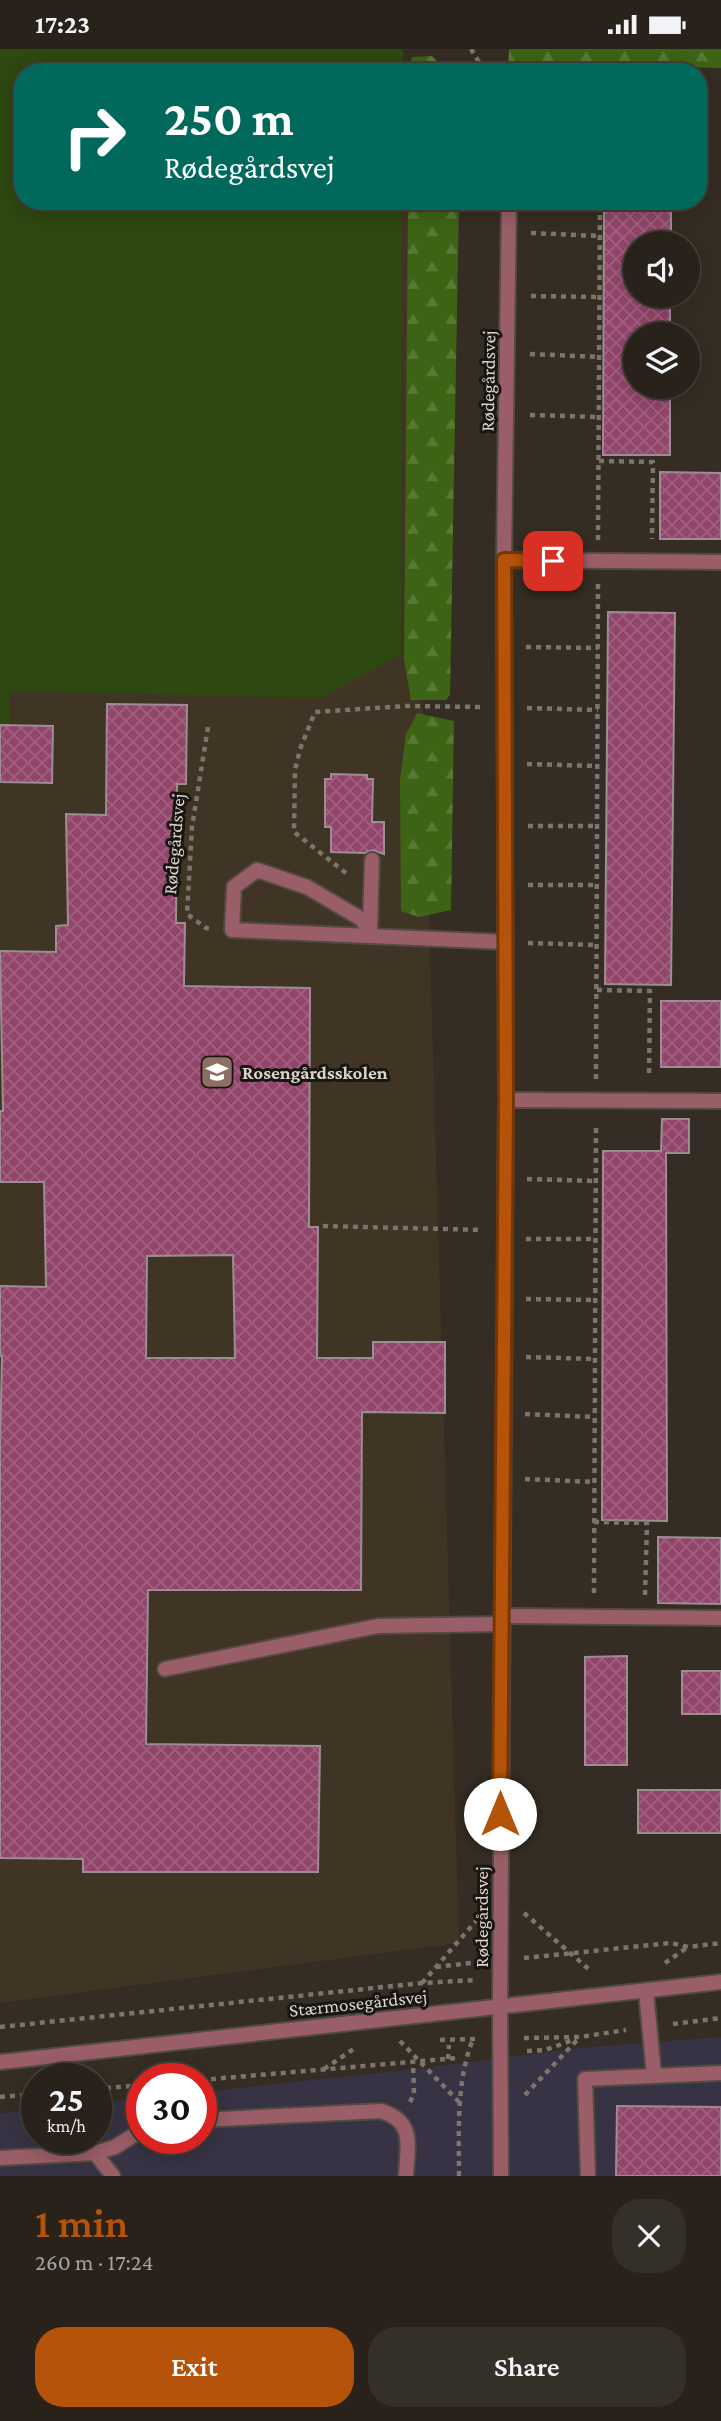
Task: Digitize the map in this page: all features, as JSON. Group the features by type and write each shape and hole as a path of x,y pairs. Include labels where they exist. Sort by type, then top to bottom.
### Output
{"street":[{"name":"Rødegårdsvej","path":"500,2176 506,1101 504,560 509,210"},
{"path":"504,560 721,562"},
{"path":"369,936 372,860"},
{"path":"369,936 363,919 307,887 257,870 234,887 232,930 369,936 506,942"},
{"path":"506,1101 721,1101"},
{"path":"165,1669 378,1626 593,1617 721,1618"},
{"name":"Stærmosegårdsvej","path":"0,2062 721,1982"},
{"path":"646,1991 653,2075"},
{"path":"588,2176 585,2079 721,2073"},
{"path":"217,2119 381,2111 401,2119 407,2137 405,2176"},
{"path":"0,2158 76,2154"},
{"path":"96,2154 113,2176"}],"path":[{"path":"593,1617 600,210"},
{"path":"509,232 600,236"},
{"path":"508,295 600,297"},
{"path":"507,353 600,357"},
{"path":"506,414 599,417"},
{"path":"599,461 653,462 652,561"},
{"path":"552,647 598,648"},
{"path":"343,908 348,891 346,871 294,832 295,770 300,749 315,712 406,706 505,707"},
{"path":"552,708 598,710"},
{"name":"Rødegårdsvej","path":"208,727 192,827 187,914 206,928 232,930"},
{"path":"505,764 598,766"},
{"path":"506,826 597,826"},
{"path":"506,885 597,885"},
{"path":"558,944 597,945"},
{"path":"597,990 650,991 648,1101"},
{"path":"550,1180 596,1181"},
{"path":"323,1226 505,1231"},
{"path":"555,1239 595,1239"},
{"path":"557,1299 595,1300"},
{"path":"504,1356 595,1359"},
{"path":"504,1413 594,1417"},
{"path":"503,1478 594,1482"},
{"path":"594,1522 647,1523 645,1617"},
{"path":"549,1934 593,1973"},
{"path":"519,1958 671,1943 688,1947 721,1944"},
{"path":"436,1967 480,1962"},
{"path":"0,2027 452,1980 500,1980"},
{"path":"459,2176 459,2102 466,2058 473,2039 500,2007"},
{"path":"501,2122 580,2037 545,2050 527,2051"},
{"path":"399,2040 416,2061 459,2102"},
{"path":"324,2069 360,2044"},
{"path":"448,2059 449,2045"},
{"path":"217,2079 457,2058"},
{"path":"401,2119 414,2094 416,2061"},
{"path":"0,2097 21,2095"}],"shaded area":[{"name":"Rosengårdsskolen","path":"0,49 403,49 404,63 14,63 14,210 408,210 459,1943 0,2003"},
{"path":"721,2037 721,2176 0,2176 0,2113 21,2111 21,2154 112,2154 112,2101 126,2100 126,2154 217,2154 217,2090 579,2048"}],"green space":[{"path":"0,49 403,49 403,63 14,63 14,210 402,210 401,655 320,698 9,691 9,724 0,724"},
{"path":"509,49 721,49 721,68 707,68 707,63 508,63"},
{"path":"432,56 439,63 411,63 412,57"},
{"path":"408,210 459,210 450,695 446,700 411,700 404,659"},
{"path":"417,713 454,721 451,910 419,917 401,911 400,780 406,734"}],"building":[{"path":"604,210 671,210 671,231 623,231 623,308 670,308 670,322 623,322 623,399 670,399 670,455 603,455"},
{"path":"660,472 721,473 721,539 660,539"},
{"path":"608,612 675,613 671,985 605,984"},
{"path":"107,704 187,705 186,784 177,784 176,923 185,923 184,986 310,988 309,1227 318,1227 317,1358 373,1358 373,1342 445,1342 445,1413 362,1412 361,1590 148,1590 146,1744 320,1746 318,1872 83,1872 83,1859 0,1858 0,1286 46,1287 44,1182 0,1182 0,1111 3,1111 0,951 56,952 56,926 68,925 66,814 106,815","holes":["233,1255 235,1358 146,1358 147,1256"]},
{"path":"0,725 53,726 52,783 0,782"},
{"path":"331,774 367,775 367,779 373,779 372,822 384,822 384,854 373,850 365,853 331,852 331,827 325,827 325,779 331,779"},
{"path":"661,1001 721,1001 721,1067 661,1067"},
{"path":"662,1119 689,1119 689,1153 666,1153 667,1521 602,1520 603,1151 661,1151"},
{"path":"658,1537 721,1538 721,1604 658,1603"},
{"path":"627,1656 627,1765 585,1765 585,1657"},
{"path":"682,1671 721,1671 721,1714 682,1714"},
{"path":"638,1790 721,1790 721,1833 638,1833"},
{"path":"617,2106 721,2107 721,2176 616,2176"}],"place":[{"name":"Rosengårdsskolen","path":"217,1072"}],"route":[{"path":"500,1814 506,1101 504,560 553,561"}]}
